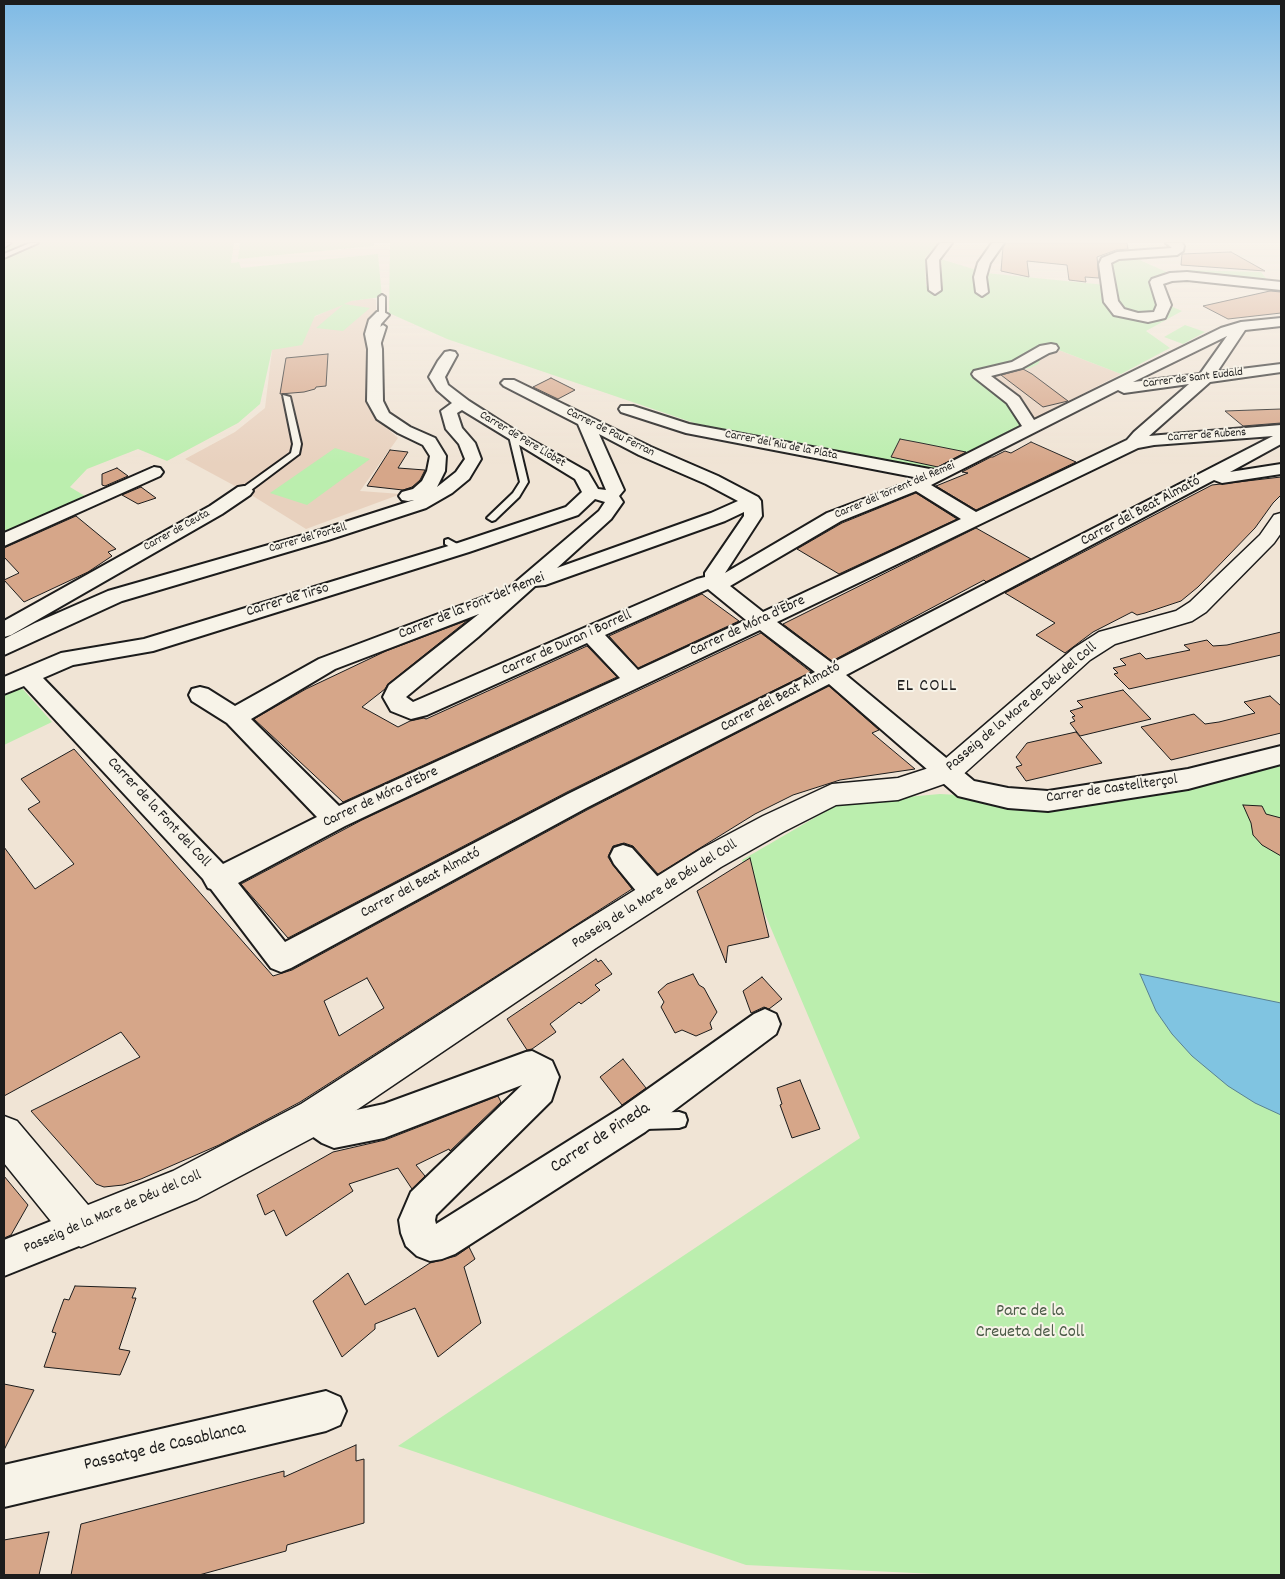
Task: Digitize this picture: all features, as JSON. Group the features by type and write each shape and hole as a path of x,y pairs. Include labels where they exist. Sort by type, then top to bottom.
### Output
{"street":[{"path":"1136,317 1153,317"},
{"path":"283,546 315,531 418,493 430,484 436,471 438,456 428,442 404,430 383,416 375,401 375,349 372,334 374,323 382,321"},
{"name":"Carrer del Torrent del Remei","path":"715,582 728,580 834,517 937,476 1104,390 1226,331 1241,326 1281,322"},
{"name":"Carrer de Móra d'Ebre","path":"218,880 336,819 976,520 1133,444 1140,435 1205,378 1241,326"},
{"path":"1032,428 1013,400 979,374 1017,365 1045,349 1051,348"},
{"path":"450,355 437,377 442,387 463,404"},
{"name":"Carrer de Sant Eudald","path":"1104,390 1281,368"},
{"name":"Carrer de Pau Ferran","path":"509,383 645,451 712,480 753,509"},
{"path":"578,402 582,420 609,498"},
{"name":"Carrer del Portell","path":"4,648 42,628 115,596 397,514 420,504 446,489 463,475 474,459 466,443 454,429 449,411 463,404"},
{"name":"Carrer de Pere Llobet","path":"463,404 582,476 591,493"},
{"name":"Carrer del Riu de la Plata","path":"627,409 682,431 937,476"},
{"name":"Carrer de Rubens","path":"1133,444 1154,440 1281,430"},
{"name":"Carrer del Beat Almató","path":"281,959 577,801 739,720 1281,438"},
{"path":"1222,478 1281,470"},
{"path":"4,540 154,472"},
{"path":"917,484 976,520"},
{"name":"Carrer de Ceuta","path":"4,630 216,510 244,491"},
{"path":"591,493 609,498"},
{"name":"Carrer de Tirso","path":"4,686 69,658 145,646 453,545 572,511 591,493"},
{"path":"519,591 609,498"},
{"path":"715,582 715,573 753,509"},
{"name":"Carrer de la Font del Remei","path":"236,717 327,664 519,591 544,578 718,517 753,509"},
{"name":"Passeig de la Mare de Déu del Coll","path":"4,1258 184,1186 314,1117 585,938 711,858 773,824 832,795 898,789 948,772 1091,649 1107,638 1184,616 1198,607 1267,539 1281,519"},
{"name":"Carrer de Castellterçol","path":"715,582 720,589 829,673 967,789 1008,798 1048,801 1188,779 1281,755"},
{"name":"Carrer de Duran i Borrell","path":"519,591 472,632 395,693 395,701 399,706 411,711 419,709 704,583 715,582"},
{"path":"591,634 635,680"},
{"name":"Carrer de la Font del Coll","path":"27,675 213,871 218,880 281,959"},
{"path":"200,695 236,717 336,819"},
{"path":"623,856 647,884"},
{"name":"Carrer de Pineda","path":"314,1117 334,1131 351,1128 384,1121 526,1068 532,1067 541,1072 543,1077 540,1090 424,1204 417,1220 417,1227 424,1239 430,1243 442,1241 633,1120 764,1024"},
{"path":"4,1134 81,1227"},
{"name":"Passatge de Casablanca","path":"4,1486 326,1411"}],"lane":[{"path":"382,317 382,321"},
{"name":"Carrer de Ceuta","path":"244,491 295,454 297,444 286,397"},
{"path":"492,518 516,495 524,482 513,436"},
{"path":"633,1120 679,1120"}],"shaded area":[{"path":"315,317 374,317 368,326 366,403 375,417 398,438 360,491 401,494 306,529 248,493 185,459 235,432 265,408 272,350 303,322"},
{"path":"1056,349 1121,374 1032,420 987,375 1030,368 1043,355"}],"green space":[{"path":"4,317 315,317 302,345 272,350 260,404 238,423 167,461 138,449 87,469 70,487 85,496 4,532"},
{"path":"329,317 360,317 343,331 316,328"},
{"path":"397,317 1172,317 1146,331 1170,348 1121,374 1056,349 1043,355 1038,364 1030,368 987,375 1015,408 1024,422 1022,427 937,472 703,426 447,339"},
{"path":"1185,325 1205,332 1183,344 1164,337"},
{"path":"335,448 370,459 307,505 270,493"},
{"path":"21,687 52,722 4,745 4,695"},
{"name":"Parc de la Creueta del Coll","path":"1281,758 1281,1575 956,1575 746,1565 398,1446 860,1138 742,860 840,803 940,794 975,796 1151,792"}],"water":[{"path":"1140,974 1281,1003 1281,1115 1255,1103 1228,1086 1192,1056 1172,1034 1156,1011"}],"building":[{"path":"1224,317 1248,317 1228,319"},
{"path":"328,354 326,386 316,387 304,392 280,394 286,358"},
{"path":"1023,369 1068,401 1043,407 1001,375"},
{"path":"551,378 575,390 558,399 533,387"},
{"path":"1281,409 1281,423 1243,426 1225,411"},
{"path":"900,439 966,452 938,467 891,457"},
{"path":"1031,442 1076,462 976,510 936,486 968,473 962,472 991,457 1005,451 1011,453"},
{"path":"390,450 408,452 398,468 425,470 420,480 412,487 403,490 367,486"},
{"path":"117,468 128,476 105,486 102,485 102,474"},
{"path":"1281,477 1281,495 1255,528 1198,587 1181,601 1137,615 1132,612 1093,632 1065,653 1036,635 1055,623 1005,593 1212,485"},
{"path":"141,487 156,498 138,504 122,495"},
{"path":"916,493 957,519 839,574 797,549 842,523"},
{"path":"76,516 116,549 108,552 112,556 88,572 24,602 4,580 19,573 4,557 4,548"},
{"path":"976,528 1031,559 986,582 984,580 832,661 783,624"},
{"path":"702,594 739,621 638,668 609,636"},
{"path":"468,620 362,707 398,727 410,721 426,719 587,646 617,677 343,802 254,719 306,689 386,651"},
{"path":"1281,632 1281,655 1129,689 1114,674 1118,673 1113,668 1126,665 1120,659 1140,653 1146,659 1190,650 1184,645 1207,640 1213,646 1227,645"},
{"path":"761,633 811,672 567,792 288,938 241,884 362,820"},
{"path":"829,686 879,730 872,733 915,769 840,780 793,795 755,814 658,874 633,846 624,843 613,846 608,857 632,889 300,1102 219,1145 141,1179 123,1185 104,1187 96,1184 31,1111 140,1057 121,1032 4,1096 4,847 35,889 74,864 28,809 40,802 21,779 74,749 273,976 292,970 587,810","holes":["367,978 384,1008 339,1036 324,1001"]},
{"path":"1123,690 1151,719 1080,736 1070,723 1075,721 1072,717 1075,716 1070,711 1083,707 1077,701"},
{"path":"1270,696 1281,706 1281,733 1171,760 1141,727 1194,714 1205,724 1219,722 1255,713 1244,702"},
{"path":"1076,732 1102,763 1026,781 1016,767 1022,765 1016,757 1027,743"},
{"path":"1243,805 1262,806 1266,814 1281,818 1281,856 1262,845 1253,835 1251,823"},
{"path":"750,858 769,937 728,946 726,963 697,891"},
{"path":"596,959 598,962 601,960 612,974 595,985 600,990 581,1004 579,1002 550,1024 556,1032 532,1049 527,1050 507,1019"},
{"path":"693,974 699,985 704,988 717,1012 710,1023 712,1029 696,1036 682,1030 675,1033 661,1007 664,1002 658,992 667,984"},
{"path":"762,977 782,999 769,1009 764,1007 751,1013 743,991"},
{"path":"623,1059 646,1088 622,1105 600,1077"},
{"path":"800,1080 820,1129 792,1138 780,1105 782,1104 777,1088"},
{"path":"498,1096 501,1102 450,1151 449,1149 416,1165 425,1176 412,1189 398,1168 349,1184 353,1191 286,1236 274,1210 265,1215 257,1195 333,1152 385,1140"},
{"path":"4,1176 28,1205 11,1235 4,1238"},
{"path":"469,1247 475,1259 464,1267 481,1323 438,1357 415,1308 375,1324 375,1329 342,1357 313,1301 348,1273 365,1305 430,1263 456,1256"},
{"path":"75,1286 136,1288 132,1298 136,1298 119,1349 130,1351 120,1375 44,1367 56,1333 52,1332 64,1299 69,1300"},
{"path":"4,1384 34,1390 4,1450"},
{"path":"356,1445 356,1461 364,1459 364,1523 287,1545 286,1551 199,1575 71,1575 81,1524 284,1471 284,1477"},
{"path":"49,1532 39,1575 4,1575 4,1540"}],"district":[{"name":"EL COLL","path":"927,688"}]}
